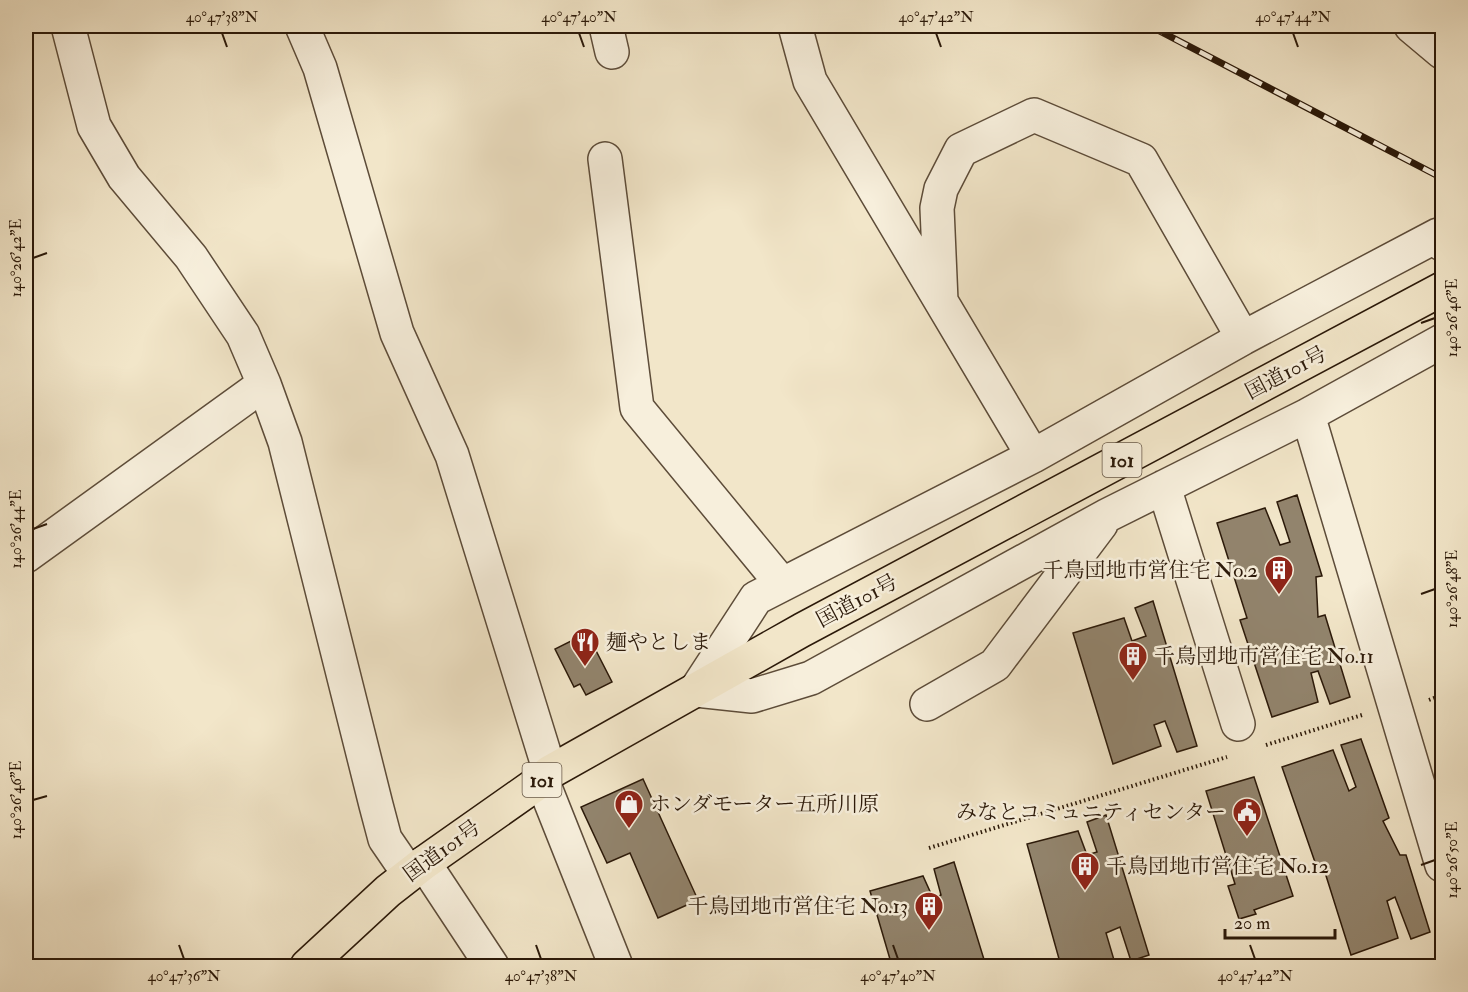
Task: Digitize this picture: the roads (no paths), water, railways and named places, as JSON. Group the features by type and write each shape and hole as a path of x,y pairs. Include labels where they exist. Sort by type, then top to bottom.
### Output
{"highway":[{"name":"国道101号","path":"308,966 388,891 546,776 802,630 1443,289"}],"street":[{"path":"69,26 94,126 124,177 191,257 243,334 264,384 285,442 385,839 417,868 492,966"},
{"path":"302,26 320,68 397,333 452,455 546,776 616,966"},
{"path":"795,26 810,81 1033,456"},
{"path":"1411,26 1443,52"},
{"path":"941,301 937,207 940,189 961,150 1034,114 1141,160 1243,338"},
{"path":"605,159 637,408 782,585"},
{"path":"1443,244 1438,235 1243,338 1033,456 756,598 696,690 752,696 811,678 1108,515 1308,415 1443,341"},
{"path":"26,556 264,384"},
{"path":"1308,415 1443,865"},
{"path":"1164,487 1245,742"},
{"path":"927,704 995,665 1108,515"}],"railway":[{"path":"1150,26 1442,178"}],"place":[{"name":"千鳥団地市営住宅 No.2","path":"1279,596"},
{"name":"麺やとしま","path":"585,668"},
{"name":"千鳥団地市営住宅 No.11","path":"1133,682"},
{"name":"ホンダモーター五所川原","path":"629,830"},
{"name":"みなとコミュニティセンター","path":"1247,838"},
{"name":"千鳥団地市営住宅 No.12","path":"1085,892"},
{"name":"千鳥団地市営住宅 No.13","path":"929,932"}]}
